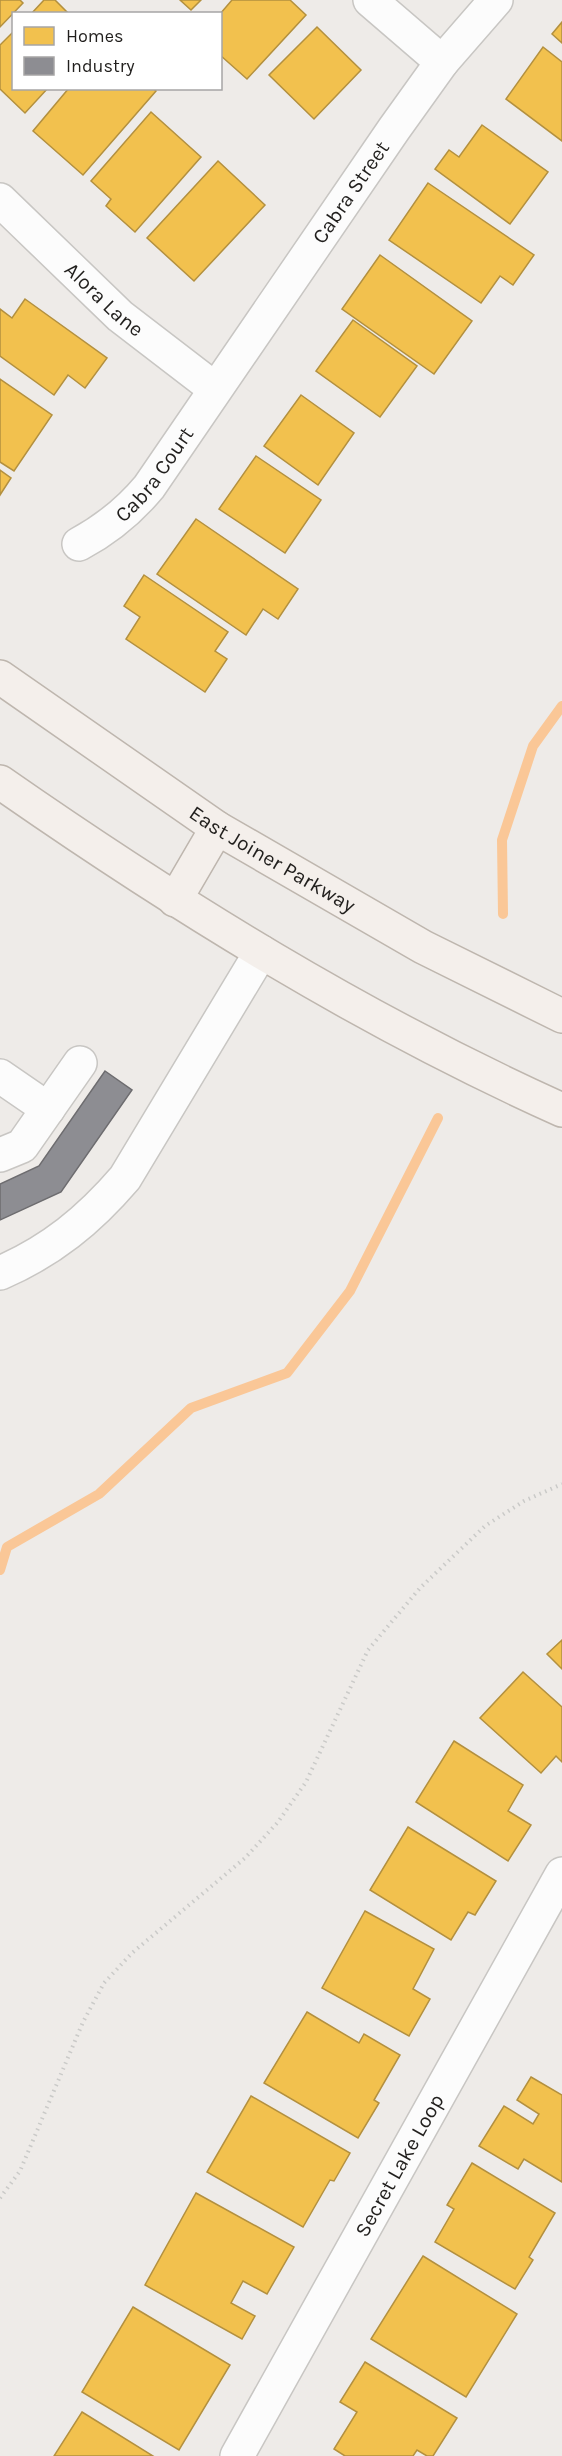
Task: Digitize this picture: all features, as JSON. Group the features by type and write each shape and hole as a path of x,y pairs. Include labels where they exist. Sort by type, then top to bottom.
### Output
{"main road":[{"name":"East Joiner Parkway","path":"0,677 218,828 423,947 562,1016"},
{"path":"0,782 176,900 261,952 401,1030 561,1106"},
{"path":"176,900 218,828"}],"street":[{"path":"370,0 442,62"},
{"name":"Cabra Street","path":"215,389 442,62 496,0"},
{"name":"Alora Lane","path":"0,200 120,316 215,389"},
{"name":"Cabra Court","path":"79,544 105,530 127,513 149,487 215,389"},
{"path":"0,1273 27,1262 67,1236 98,1209 125,1178 261,952"},
{"path":"0,1155 22,1146 80,1063"},
{"path":"0,1076 48,1109"},
{"name":"Secret Lake Loop","path":"237,2456 562,1874"}],"path":[{"path":"0,2198 20,2171 83,2022 104,1983 132,1953 245,1858 278,1822 306,1782 368,1650 413,1596 485,1526 524,1501 562,1484"}],"building: Homes":[{"path":"0,0 20,0 23,3 0,27"},
{"path":"44,0 55,0 67,12 33,12"},
{"path":"180,0 201,0 191,10"},
{"path":"232,0 290,0 306,15 247,79 222,57 222,12"},
{"path":"562,22 562,43 552,34"},
{"path":"317,27 361,70 314,119 269,75"},
{"path":"12,33 12,90 46,90 25,113 0,89 0,45"},
{"path":"543,47 562,62 562,141 506,99"},
{"path":"67,90 156,91 83,175 33,131"},
{"path":"151,112 201,157 135,232 106,206 111,199 91,181"},
{"path":"482,125 548,172 510,224 435,169 449,150 459,157"},
{"path":"218,161 265,205 194,281 147,238"},
{"path":"428,183 534,255 513,285 500,276 481,303 389,240"},
{"path":"380,255 472,321 434,374 342,309"},
{"path":"25,299 107,358 85,388 68,375 54,395 0,356 0,309 12,318"},
{"path":"353,320 417,366 380,417 316,371"},
{"path":"0,379 52,415 14,471 0,462"},
{"path":"301,395 354,433 318,485 264,446"},
{"path":"256,456 321,500 285,553 219,509"},
{"path":"0,470 11,478 0,495"},
{"path":"196,519 298,589 278,619 263,609 246,635 157,574"},
{"path":"144,575 228,632 215,651 227,659 205,692 126,639 140,617 124,606"},
{"path":"562,1640 562,1669 547,1654"},
{"path":"523,1672 562,1707 562,1762 556,1756 541,1773 480,1718"},
{"path":"454,1741 523,1785 508,1811 531,1825 508,1861 416,1802"},
{"path":"408,1827 496,1881 475,1915 468,1912 451,1940 370,1890"},
{"path":"365,1911 434,1949 413,1989 430,1999 409,2036 322,1988"},
{"path":"307,2012 359,2043 364,2034 400,2055 374,2100 379,2103 358,2138 264,2083"},
{"path":"531,2077 562,2095 562,2182 524,2159 518,2169 479,2146 504,2106 533,2124 539,2114 517,2100"},
{"path":"251,2096 350,2153 334,2181 330,2180 303,2227 207,2172"},
{"path":"472,2163 555,2213 529,2257 533,2260 515,2289 435,2242 454,2209 447,2205"},
{"path":"196,2193 294,2247 267,2294 243,2281 231,2303 255,2316 242,2339 145,2285"},
{"path":"423,2256 517,2314 466,2397 371,2339"},
{"path":"133,2307 230,2365 179,2450 82,2392"},
{"path":"365,2362 457,2418 433,2456 427,2456 417,2450 413,2456 345,2456 334,2449 357,2412 340,2402"},
{"path":"82,2412 153,2456 54,2456"}],"building: Industry":[{"path":"105,1071 132,1090 61,1192 0,1220 0,1184 39,1166"}],"waterway":[{"path":"503,914 502,840 533,746 562,706"},
{"path":"0,1570 7,1547 99,1494 191,1408 287,1373 350,1291 438,1118"}]}
